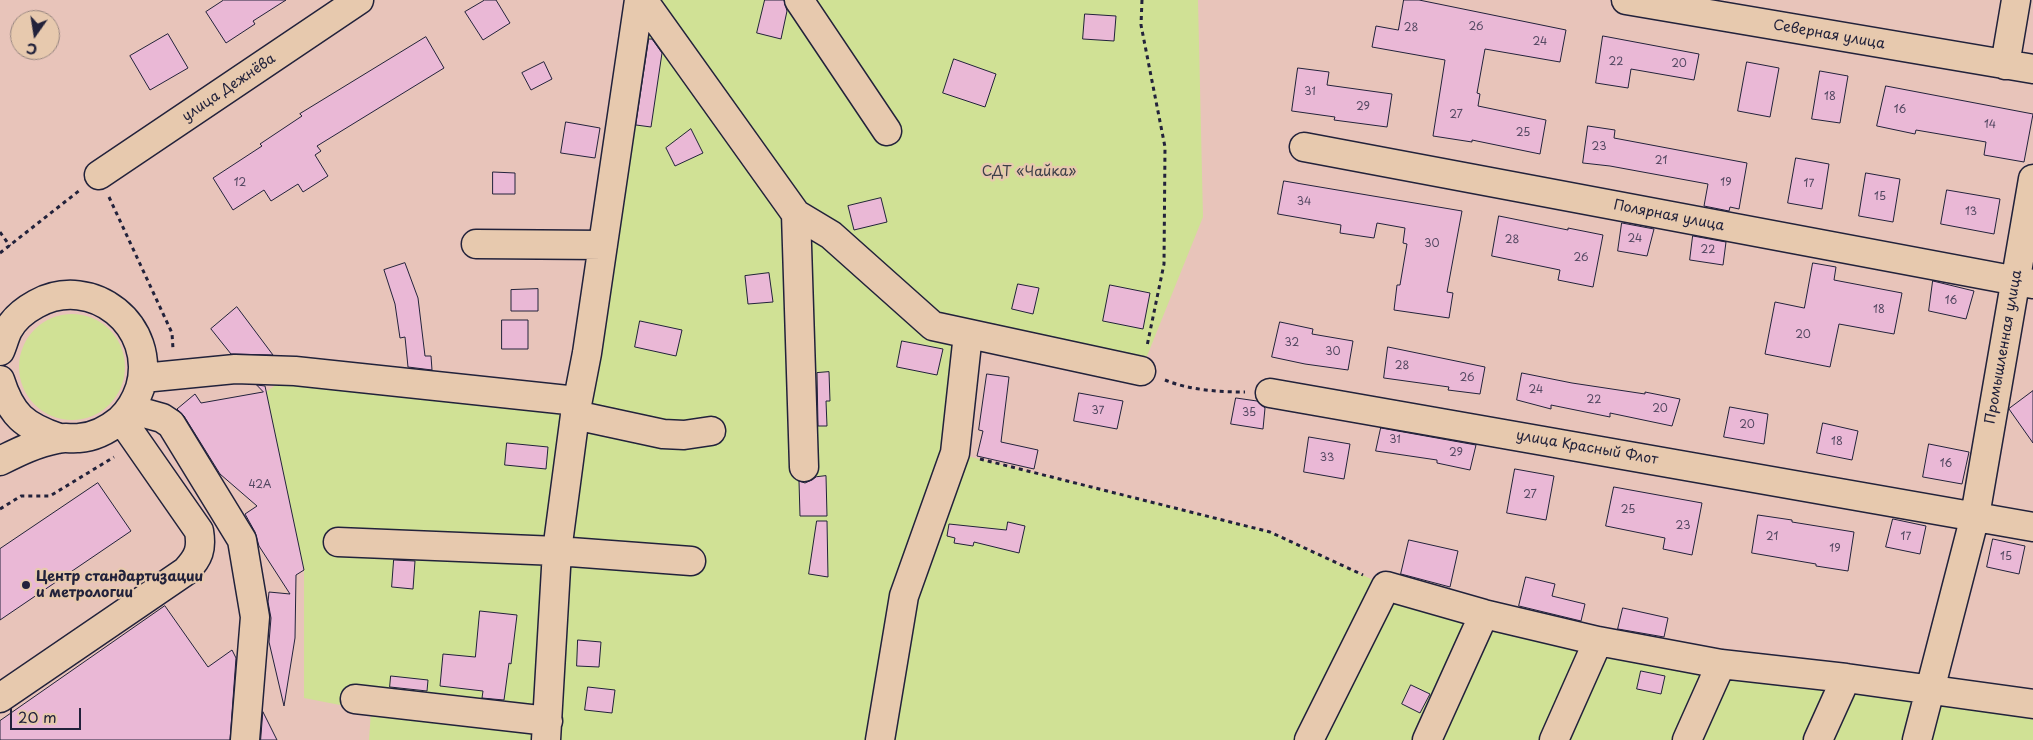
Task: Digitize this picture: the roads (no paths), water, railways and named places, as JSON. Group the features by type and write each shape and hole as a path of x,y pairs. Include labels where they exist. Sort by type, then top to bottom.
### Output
{"street":[{"name":"улица Дежнёва","path":"99,175 359,0"},
{"path":"355,699 547,730 557,551 576,408 587,353 639,0"},
{"path":"643,0 796,214 831,235 933,326 1141,371"},
{"path":"799,0 887,131"},
{"name":"Северная улица","path":"1626,0 2004,66 2033,69"},
{"path":"2004,66 2016,0"},
{"name":"Полярная улица","path":"1304,147 2025,283"},
{"name":"Промышленная улица","path":"1917,740 1975,516 2025,283 2033,179"},
{"path":"796,214 804,467"},
{"path":"476,244 603,245"},
{"path":"0,351 9,329 25,311 47,298 71,294 96,299 117,311 133,330 142,353 143,378 137,397 126,414 103,432 81,438 59,438 29,447 0,461"},
{"path":"880,740 904,596 955,453 968,334"},
{"path":"143,378 236,369 295,370 576,408 663,434 684,435 711,431"},
{"path":"0,380 6,399 19,418 37,431 59,438"},
{"name":"улица Красный Флот","path":"1270,393 2033,527"},
{"path":"0,698 186,570 197,559 201,546 199,531 137,442 126,414"},
{"path":"126,414 162,418 170,424 242,540 255,617 244,740"},
{"path":"338,542 557,551 691,561"},
{"path":"1309,740 1386,586 1484,614 1598,641 1721,664 1846,678 2033,704"},
{"path":"1427,740 1484,614"},
{"path":"1554,740 1598,641"},
{"path":"1687,740 1721,664"},
{"path":"1818,740 1846,678"}],"place":[{"name":"Центр стандартизации и метрологии","path":"26,585"}],"park label":[{"name":"СДТ «Чайка»","path":"1029,172"}]}
